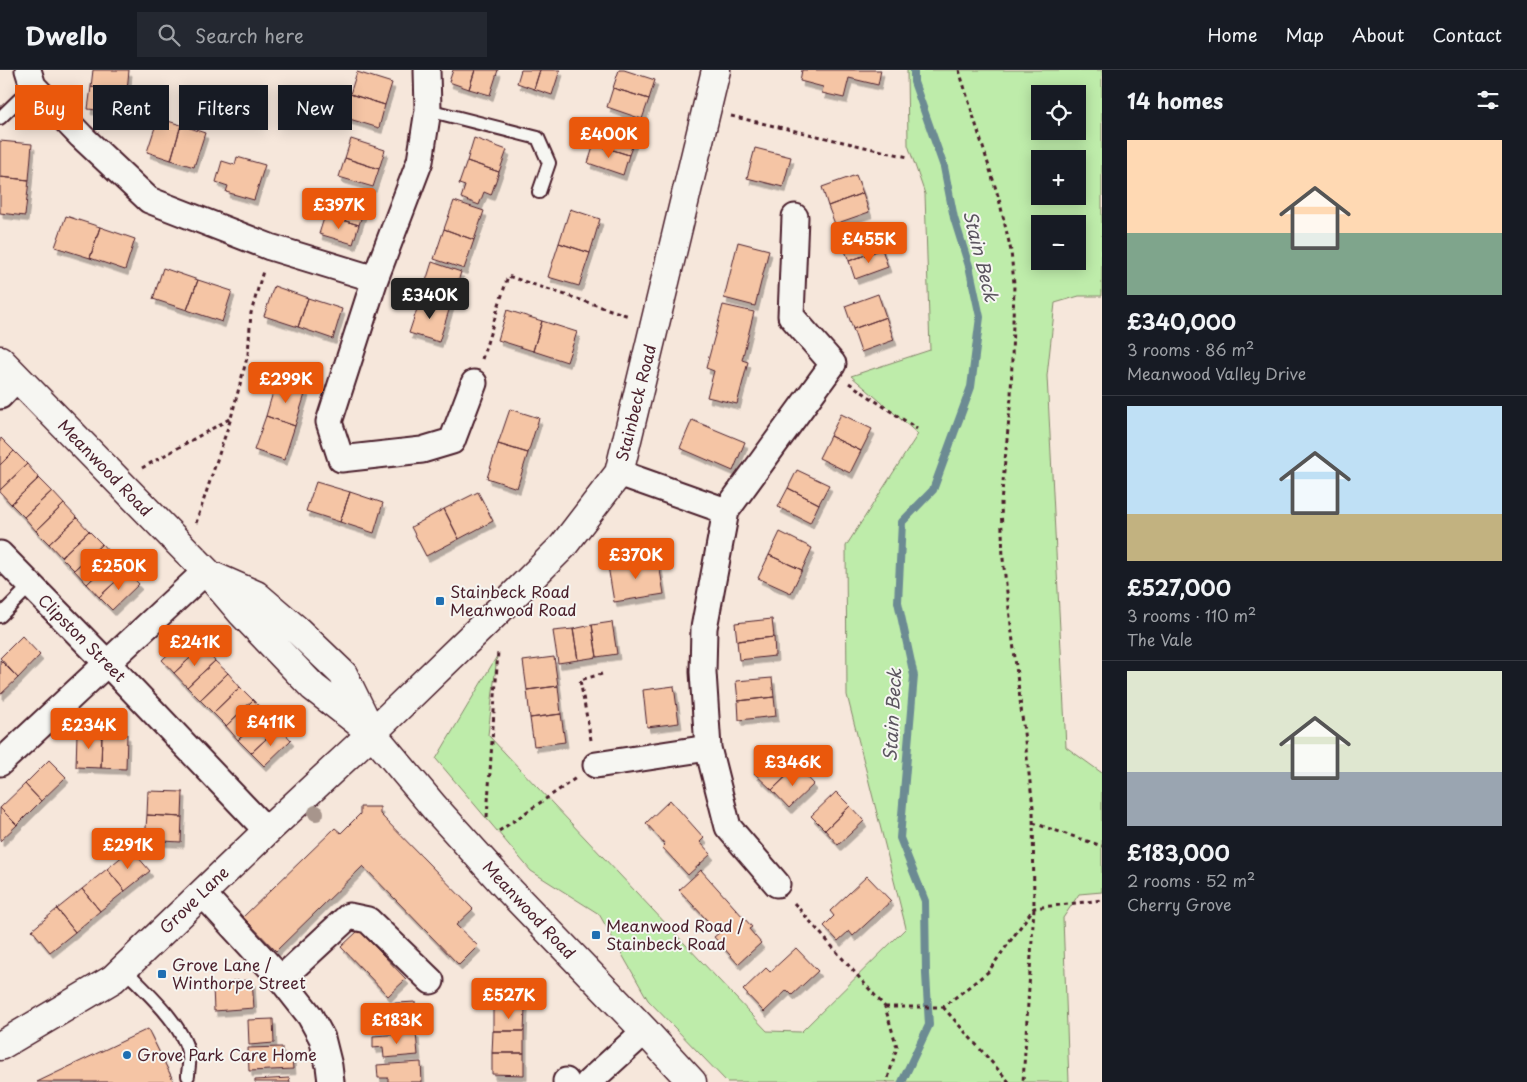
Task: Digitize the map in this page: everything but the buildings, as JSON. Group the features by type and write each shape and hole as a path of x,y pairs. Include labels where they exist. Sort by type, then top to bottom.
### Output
{"main road":[{"name":"Stainbeck Road","path":"372,733 563,546 619,473 716,70"},
{"name":"Meanwood Road","path":"6,378 118,481 208,573 256,595 343,674 372,733 434,807 510,891 692,1082"},
{"name":"Grove Lane","path":"0,1046 113,979 267,830 372,733"}],"street":[{"path":"427,70 428,110 420,161 375,279 329,422 341,459 422,450 452,441 474,383"},
{"path":"30,78 81,136 149,200 270,247 375,279"},
{"path":"778,884 728,827 708,748 703,672 704,628 726,511 833,364 791,316 795,217"},
{"path":"619,473 726,511"},
{"name":"Clipston Street","path":"0,554 267,830"},
{"path":"0,763 107,663 208,573"},
{"path":"596,765 708,748"},
{"path":"202,893 281,980 310,1016 322,1038 330,1066 331,1082"},
{"path":"281,980 349,916 368,920 431,981"},
{"path":"589,1082 645,1031"}],"lane":[{"path":"0,118 30,78"},
{"path":"428,110 538,138 549,163 539,192"},
{"path":"0,616 30,586"},
{"path":"124,969 176,1026 185,1041 189,1057 188,1076"}],"path":[{"path":"959,70 1000,199 1011,251 1014,284 1011,397 1001,503 1003,550 1033,807 1034,908 1023,1082"},
{"path":"706,111 908,157"},
{"path":"186,552 231,418 248,354 251,313 270,247"},
{"path":"474,383 508,276 656,325"},
{"path":"833,364 846,381 917,429"},
{"path":"118,481 231,418"},
{"path":"487,817 498,648"},
{"path":"500,831 596,765 580,680 602,674"},
{"path":"1033,823 1102,846"},
{"path":"778,884 885,1007 897,1047 887,1082"},
{"path":"885,1007 943,1008 988,972 1034,908 1102,900"},
{"path":"943,1008 1009,1082"}],"green space":[{"path":"907,70 1102,70 1102,296 1079,296 1055,303 1047,376 1066,747 1102,773 1102,892 1079,894 1063,918 1069,1082 727,1082 648,1000 599,914 531,871 436,759 497,656 488,735 767,1031 801,1032 906,928 847,695 846,546 918,434 851,376 930,350 925,194 908,145"}],"waterway":[{"name":"Stain Beck","path":"902,1082 929,1025 925,901 900,838 914,676 898,602 902,522 933,490 971,387 980,317 969,266 954,218 944,167 914,82 914,70"}],"place":[{"name":"Stainbeck Road Meanwood Road","path":"440,601"},
{"name":"Meanwood Road / Stainbeck Road","path":"596,935"},
{"name":"Grove Lane / Winthorpe Street","path":"162,974"},
{"name":"Grove Park Care Home","path":"127,1055"}]}
